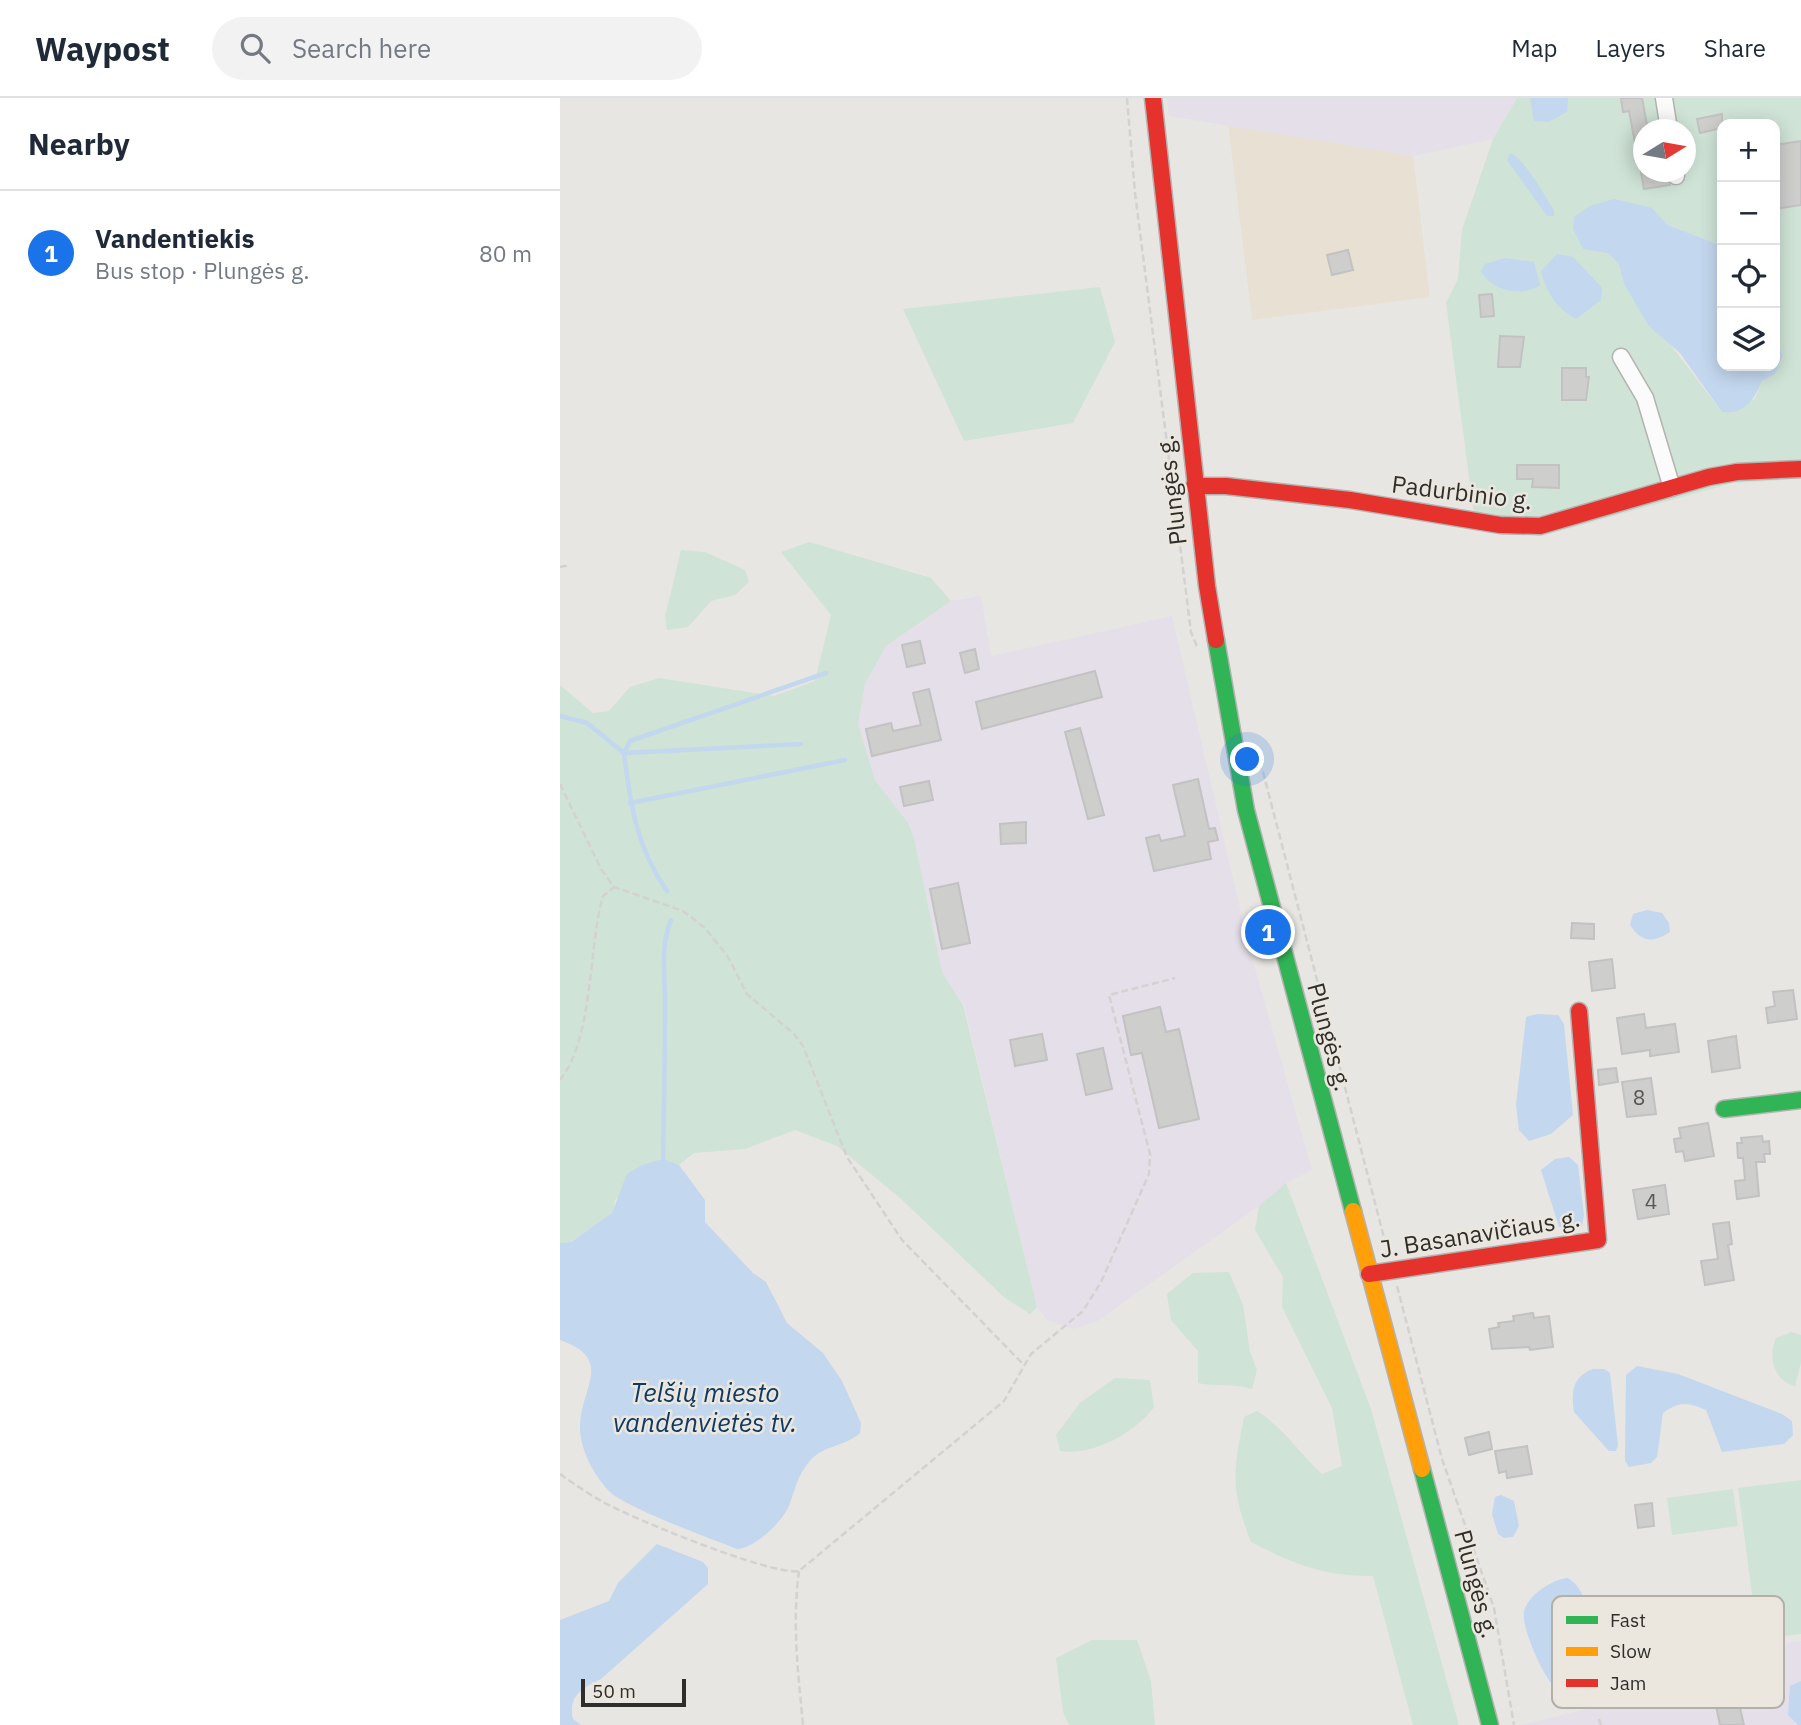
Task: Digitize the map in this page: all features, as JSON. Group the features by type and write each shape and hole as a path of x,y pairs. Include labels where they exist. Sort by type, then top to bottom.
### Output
{"main road":[{"name":"Plungės g.","path":"1153,98 1194,486 1219,668 1237,761 1263,880 1490,1725"},
{"name":"Padurbinio g.","path":"1194,486 1226,486 1350,500 1500,525 1540,526 1737,472 1801,469"},
{"name":"J. Basanavičiaus g.","path":"1369,1274 1598,1240 1579,1011"},
{"path":"1724,1109 1801,1100"}],"street":[{"path":"1664,98 1667,119"},
{"path":"1621,357 1645,398 1672,488"}],"path":[{"path":"1127,98 1135,193 1186,600 1191,632 1202,654"},
{"path":"560,567 570,565"},
{"path":"1237,761 1251,760 1263,772 1441,1459 1494,1608 1514,1725"},
{"path":"560,784 601,869 614,887 683,911 705,928 728,957 747,994 794,1034 803,1046 847,1157 902,1240 1025,1366"},
{"path":"560,1080 575,1050 583,1018 599,908 603,896 614,887"},
{"path":"560,1474 602,1502 747,1562 787,1573 799,1571 1004,1401 1031,1354 1083,1311 1101,1282 1149,1174 1150,1154 1110,995 1175,978"},
{"path":"799,1571 795,1599 796,1654 803,1725"},
{"path":"1599,1719 1601,1725"}],"shaded area":[{"path":"1167,98 1517,98 1493,139 1413,156 1169,116"},
{"path":"1228,125 1413,156 1430,297 1252,320"},
{"path":"981,596 991,656 1172,616 1249,947 1312,1170 1286,1183 1259,1206 1096,1322 1073,1329 1047,1320 1037,1307 964,1005 942,972 914,838 908,823 875,780 858,724 865,684 886,646 951,601"},
{"path":"1801,1641 1801,1725 1521,1725 1591,1708 1784,1708 1784,1643"}],"green space":[{"path":"1517,98 1801,98 1801,479 1733,483 1542,536 1476,530 1446,303 1458,279 1462,230 1493,139","holes":["1717,119 1780,119 1780,346 1783,357 1780,371 1762,381 1755,399 1722,412 1624,284 1619,264 1608,253 1652,208 1668,225 1717,244"]},
{"path":"1100,287 1115,342 1073,423 964,441 903,309"},
{"path":"809,542 931,578 951,601 886,646 865,684 858,724 875,780 908,823 914,838 942,972 963,1005 1037,1307 1030,1314 1005,1298 900,1198 837,1146 795,1130 745,1149 694,1153 679,1165 663,1159 615,1200 613,1213 570,1242 560,1243 560,685 593,713 609,711 630,687 659,678 774,696 815,681 831,615 781,552"},
{"path":"681,550 705,552 745,570 749,582 735,595 711,601 688,627 667,630 665,617"},
{"path":"1286,1183 1371,1409 1459,1725 1413,1725 1373,1576 1340,1574 1295,1563 1251,1542 1244,1523 1235,1480 1244,1417 1257,1411 1267,1418 1322,1474 1342,1466 1332,1408 1282,1307 1283,1277 1255,1230 1259,1206"},
{"path":"1229,1272 1243,1305 1250,1352 1257,1370 1252,1389 1198,1383 1198,1351 1171,1320 1167,1294 1193,1273"},
{"path":"1791,1332 1801,1335 1801,1363 1795,1386 1777,1373 1772,1352 1776,1338"},
{"path":"1115,1378 1150,1380 1154,1407 1136,1426 1112,1441 1086,1450 1060,1451 1056,1435 1080,1403"},
{"path":"1801,1480 1801,1634 1784,1636 1784,1596 1752,1596 1738,1488"},
{"path":"1733,1489 1738,1526 1672,1535 1667,1498"},
{"path":"1092,1640 1137,1640 1151,1681 1155,1725 1069,1725 1063,1712 1056,1658"}],"water":[{"path":"1530,98 1568,98 1567,112 1548,122 1534,121"},
{"path":"1510,153 1522,162 1534,178 1554,210 1554,216 1547,216 1507,160"},
{"path":"1614,199 1652,208 1668,225 1717,244 1717,371 1776,371 1762,381 1748,404 1737,411 1722,412 1680,353 1649,326 1624,284 1619,264 1608,253 1583,249 1573,229 1574,217 1590,206"},
{"path":"1557,254 1573,257 1602,288 1601,300 1576,319 1558,305 1543,279 1541,271"},
{"path":"1505,258 1534,262 1540,285 1516,291 1492,283 1481,271 1485,264"},
{"path":"1647,910 1662,913 1669,923 1670,932 1653,939 1639,935 1630,925 1633,914"},
{"path":"1537,1014 1558,1015 1564,1024 1573,1115 1551,1134 1529,1141 1519,1130 1516,1105 1526,1017"},
{"path":"1569,1157 1578,1165 1584,1215 1582,1227 1569,1229 1559,1227 1541,1170 1555,1159"},
{"name":"Telšių miesto vandenvietės tv.","path":"663,1159 679,1165 705,1200 705,1222 753,1273 766,1282 787,1323 823,1353 842,1381 861,1423 860,1433 854,1438 814,1456 799,1478 789,1506 780,1519 767,1534 744,1548 737,1549 669,1522 609,1491 588,1460 580,1433 591,1365 586,1356 560,1340 560,1243 571,1242 612,1213 627,1174 642,1165"},
{"path":"1637,1366 1678,1374 1782,1414 1792,1421 1793,1435 1784,1444 1722,1452 1706,1410 1689,1404 1679,1405 1663,1413 1657,1457 1651,1463 1629,1467 1625,1461 1626,1375"},
{"path":"1593,1369 1604,1369 1610,1373 1618,1445 1616,1451 1609,1451 1574,1412 1573,1398 1577,1381"},
{"path":"1501,1495 1514,1501 1519,1526 1513,1537 1504,1538 1498,1534 1492,1514 1495,1497"},
{"path":"657,1544 703,1562 708,1568 708,1584 601,1679 578,1694 572,1711 573,1719 581,1725 560,1725 560,1620 609,1601 618,1583"},
{"path":"1568,1578 1574,1582 1582,1596 1552,1596 1552,1684 1530,1641 1524,1612 1535,1594"},
{"path":"1801,1681 1801,1725 1798,1725 1788,1715 1790,1686"}],"building":[{"path":"1621,98 1642,98 1646,119 1633,119 1633,132 1629,111 1623,112"},
{"path":"1722,114 1722,119 1717,119 1717,129 1700,133 1697,119"},
{"path":"1801,141 1801,205 1780,208 1780,144"},
{"path":"1643,182 1669,182 1670,185 1644,189"},
{"path":"1348,250 1353,270 1332,275 1327,255"},
{"path":"1492,294 1494,316 1481,317 1479,295"},
{"path":"1500,336 1524,337 1520,367 1498,367"},
{"path":"1562,368 1586,368 1586,377 1589,377 1586,400 1562,400"},
{"path":"1517,465 1559,465 1559,488 1532,487 1533,479 1517,479"},
{"path":"920,641 925,663 907,667 902,645"},
{"path":"975,649 979,669 965,673 960,653"},
{"path":"1095,671 1102,697 982,729 976,702"},
{"path":"929,689 941,740 872,756 866,729 891,723 893,731 921,725 913,693"},
{"path":"1080,728 1104,815 1088,819 1065,732"},
{"path":"1198,779 1209,829 1215,828 1218,840 1208,842 1211,859 1154,871 1146,838 1159,835 1161,841 1185,836 1173,785"},
{"path":"929,781 933,800 904,806 900,787"},
{"path":"1026,822 1026,843 1001,844 1000,824"},
{"path":"958,883 970,943 942,949 930,889"},
{"path":"1572,923 1594,924 1594,939 1571,938"},
{"path":"1612,959 1615,988 1592,991 1589,962"},
{"path":"1793,990 1797,1019 1768,1023 1766,1008 1775,1006 1773,992"},
{"path":"1160,1007 1166,1032 1179,1029 1199,1119 1159,1128 1142,1053 1131,1055 1123,1016"},
{"path":"1644,1014 1646,1028 1675,1024 1679,1052 1650,1056 1650,1050 1622,1054 1617,1018"},
{"path":"1042,1034 1047,1060 1015,1066 1010,1040"},
{"path":"1736,1036 1740,1068 1712,1072 1708,1041"},
{"path":"1103,1048 1112,1089 1086,1095 1077,1054"},
{"path":"1616,1068 1618,1082 1599,1085 1598,1070"},
{"path":"1651,1078 1656,1114 1627,1117 1622,1082"},
{"path":"1708,1123 1714,1156 1685,1161 1683,1151 1676,1152 1674,1139 1681,1138 1679,1128"},
{"path":"1762,1136 1763,1142 1769,1141 1770,1154 1764,1154 1765,1162 1756,1162 1759,1196 1737,1199 1735,1181 1745,1180 1743,1158 1738,1158 1737,1143 1742,1143 1741,1138"},
{"path":"1665,1185 1669,1214 1638,1219 1633,1190"},
{"path":"1729,1222 1732,1244 1728,1245 1734,1280 1705,1285 1701,1261 1718,1259 1713,1224"},
{"path":"1533,1313 1534,1318 1549,1316 1553,1347 1530,1350 1529,1347 1492,1349 1489,1329 1499,1327 1498,1323 1514,1321 1513,1316"},
{"path":"1489,1432 1492,1449 1469,1455 1465,1438"},
{"path":"1527,1446 1532,1474 1507,1478 1506,1471 1499,1473 1495,1451"},
{"path":"1652,1503 1654,1526 1638,1528 1635,1505"},
{"path":"1716,1708 1740,1708 1744,1725 1720,1725"}],"waterway":[{"path":"801,744 624,753 630,741 826,673"},
{"path":"560,716 587,723 624,753 636,825 648,859 667,891"},
{"path":"630,803 845,760"},
{"path":"663,1163 664,960 665,940 671,920"}],"traffic: fast":[{"path":"1216,640 1246,810 1353,1211"},
{"path":"1724,1109 1801,1100"},
{"path":"1422,1469 1490,1725"}],"traffic: slow":[{"path":"1353,1211 1422,1469"}],"traffic: jam":[{"path":"1153,98 1207,586 1216,640"},
{"path":"1194,486 1226,486 1350,500 1500,525 1540,526 1709,477 1737,472 1801,469"},
{"path":"1369,1274 1598,1240 1579,1011"}],"place":[{"name":"Vandentiekis","path":"1268,932"}]}
